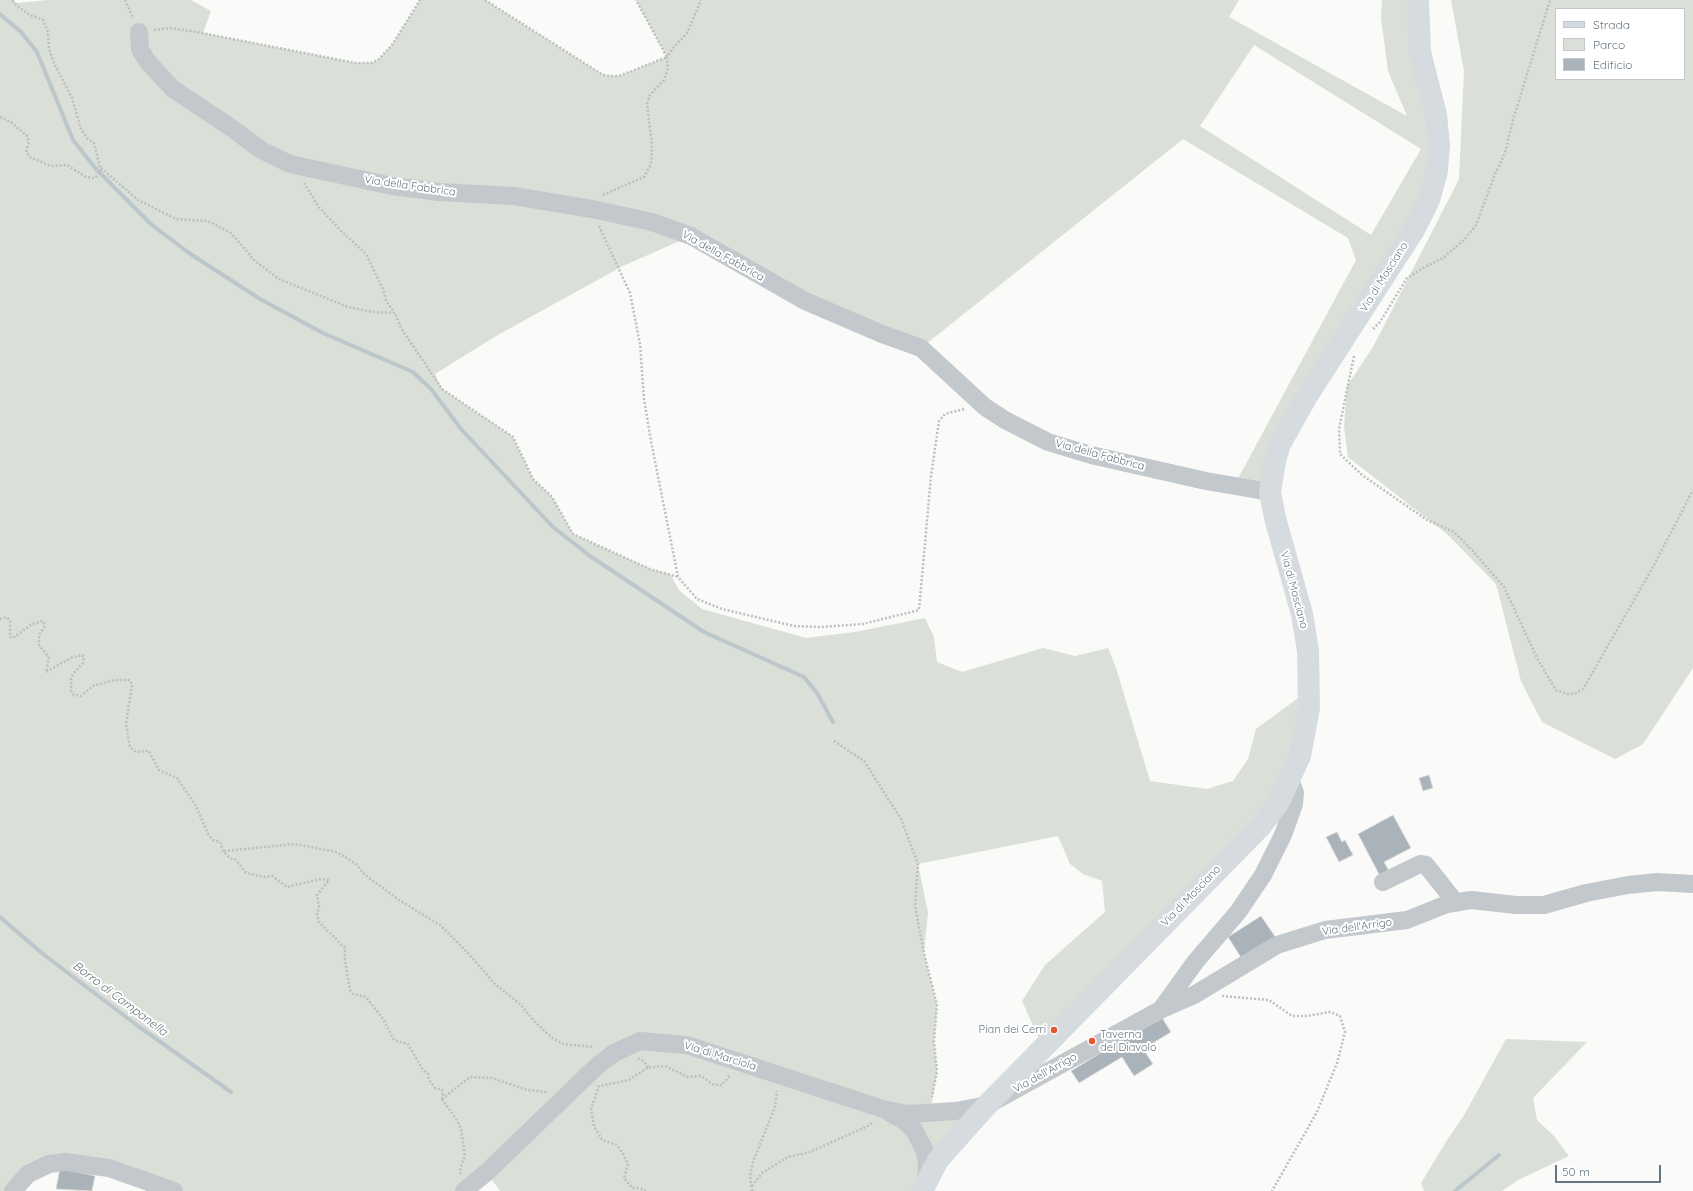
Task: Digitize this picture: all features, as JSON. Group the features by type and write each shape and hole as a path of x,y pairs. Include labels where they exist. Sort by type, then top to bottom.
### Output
{"main road":[{"name":"Via di Mosciano","path":"924,1186 938,1160 987,1105 1261,826 1279,802 1300,756 1309,708 1308,651 1302,614 1275,518 1270,492 1275,461 1283,438 1307,396 1414,230 1429,200 1437,171 1440,146 1436,115 1420,52 1418,0"}],"street":[{"name":"Via della Fabbrica","path":"139,32 140,49 147,61 173,89 261,150 290,164 392,186 439,192 514,196 592,209 652,222 691,236 805,301 882,334 921,348 985,407 1005,420 1048,442 1091,455 1206,481 1270,492"},
{"path":"1162,1009 1196,961 1238,912 1263,875 1283,835 1294,804 1295,792 1290,778"},
{"path":"1383,882 1420,864 1426,864 1456,903"},
{"name":"Via dell'Arrigo","path":"987,1105 1162,1009 1194,995 1277,945 1325,930 1407,920 1447,904 1471,900 1516,905 1544,905 1586,893 1628,885 1657,882 1693,884"},
{"name":"Via di Marciola","path":"470,1190 597,1066 614,1053 640,1041 658,1041 687,1045 883,1109 908,1114 930,1114 987,1105"},
{"name":"Via di Marciola","path":"883,1109 903,1120 914,1130 925,1156 924,1186"},
{"path":"13,1191 28,1174 49,1164 65,1162 109,1168 174,1191"}],"path":[{"path":"12,0 16,6 30,16 43,20 48,32 49,49 53,62 72,98 81,129 88,139 94,143 98,163 101,168 138,200 176,219 208,221 231,233 255,261 280,279 348,307 372,312 395,313"},
{"path":"125,0 139,32 171,28 356,63 371,63 378,60 392,45 420,0"},
{"path":"485,0 603,75 619,76 667,57 687,33 701,0"},
{"path":"636,0 667,57 668,68 664,80 650,95 647,104 652,145 651,164 644,177 601,196 592,209 630,293 640,344 644,399 651,441 678,577 697,599 722,609 794,626 821,627 863,624 919,610 931,476 939,422 945,414 966,409 985,407"},
{"path":"1369,332 1380,322 1407,278 1443,258 1465,239 1476,225 1495,174 1505,153 1513,120 1550,0"},
{"path":"0,117 11,122 27,136 29,141 26,152 30,157 50,166 66,165 82,176 91,178 95,178 100,173 101,168"},
{"path":"290,164 298,172 318,206 341,231 366,254 383,289 386,301 395,313 414,348 442,389 513,437 533,479 552,497 573,534 650,569 678,577"},
{"path":"1354,354 1339,429 1340,454 1362,475 1427,520 1454,532 1473,550 1504,587 1538,660 1556,690 1568,694 1576,694 1584,689 1653,567 1693,490"},
{"path":"0,619 6,617 10,620 10,637 13,638 32,624 42,621 45,626 39,635 39,645 49,657 50,661 45,669 46,672 71,658 82,655 84,657 82,663 71,679 71,691 74,695 81,696 93,686 114,680 130,680 132,685 126,724 130,747 136,752 149,751 160,770 177,778 196,806 204,828 213,840 220,842 223,851 230,858 236,860 246,872 265,877 272,876 288,887 321,879 329,880 317,895 319,907 317,915 319,922 346,948 345,962 350,990 353,994 366,997 383,1019 394,1040 408,1044 423,1070 428,1074 429,1080 435,1088 442,1090 442,1100 458,1122 460,1129 465,1155 460,1170 470,1190"},
{"path":"834,741 864,761 901,819 918,864 916,906 924,953 937,1005 934,1041 937,1071 930,1114"},
{"path":"223,851 295,844 338,852 356,864 364,874 399,900 440,925 467,952 495,984 520,1004 535,1022 552,1038 563,1044 598,1047 614,1053"},
{"path":"1194,995 1269,1000 1292,1016 1307,1016 1330,1012 1340,1016 1345,1032 1336,1063 1317,1112 1272,1191"},
{"path":"646,1191 639,1188 632,1188 624,1178 628,1164 623,1154 617,1145 602,1140 594,1126 591,1109 599,1086 629,1080 647,1068 665,1066 688,1077 701,1076 714,1085 722,1085 734,1072 738,1062"},
{"path":"752,1191 750,1176 753,1162 775,1107 779,1074"},
{"path":"442,1100 470,1077 492,1078 527,1090 566,1096"},
{"path":"752,1186 762,1173 788,1157 810,1152 870,1125 883,1109"}],"green space":[{"path":"0,0 14,0 16,3 48,0 191,0 211,11 203,33 356,63 371,63 378,60 392,45 420,0 485,0 603,75 619,76 667,57 636,0 1239,0 1229,17 1407,116 1388,71 1381,18 1382,0 1418,0 1437,171 1330,362 1270,492 1234,486 1356,260 1348,238 1183,139 921,348 691,236 623,266 496,336 435,374 442,389 513,437 533,479 552,497 573,534 650,569 670,574 679,590 702,609 806,638 855,632 925,618 934,637 937,662 962,672 1043,648 1075,656 1108,648 1116,668 1150,781 1207,789 1233,781 1248,759 1256,729 1309,690 1290,778 1043,1048 1022,1001 1045,965 1105,912 1102,881 1083,874 1070,864 1058,836 918,864 928,912 924,953 937,1005 934,1041 937,1071 930,1114 987,1105 958,1136 932,1191 500,1191 487,1173 464,1191 174,1191 65,1162 22,1181 25,1191 0,1191","holes":["1254,45 1421,149 1371,235 1200,126"]},
{"path":"1451,0 1693,0 1693,668 1643,744 1615,759 1542,722 1521,681 1496,584 1447,534 1348,457 1344,427 1347,386 1373,347 1459,179 1464,71"},
{"path":"1506,1039 1587,1042 1533,1098 1537,1120 1554,1136 1569,1156 1520,1179 1502,1191 1424,1191 1421,1183 1463,1117"}],"building":[{"path":"1429,775 1433,788 1423,791 1419,778"},
{"path":"1393,815 1411,848 1384,862 1389,871 1380,876 1358,834"},
{"path":"1337,832 1342,842 1345,840 1353,855 1339,862 1326,837"},
{"path":"1261,916 1276,938 1242,959 1228,937"},
{"path":"1161,1016 1171,1032 1143,1049 1153,1064 1134,1076 1122,1057 1079,1083 1071,1071"},
{"path":"60,1168 95,1176 92,1191 56,1189"}],"waterway":[{"path":"0,14 21,32 37,52 73,140 96,169 152,225 189,253 260,299 323,333 413,372 431,389 461,429 553,527 590,556 704,632 804,677 817,693 833,722"},
{"name":"Borro di Campanella","path":"0,917 43,954 138,1026 231,1092"},
{"path":"1455,1191 1499,1155"}],"place":[{"name":"Pian dei Cerri","path":"1054,1030"},
{"name":"Taverna del Diavolo","path":"1092,1041"}]}
